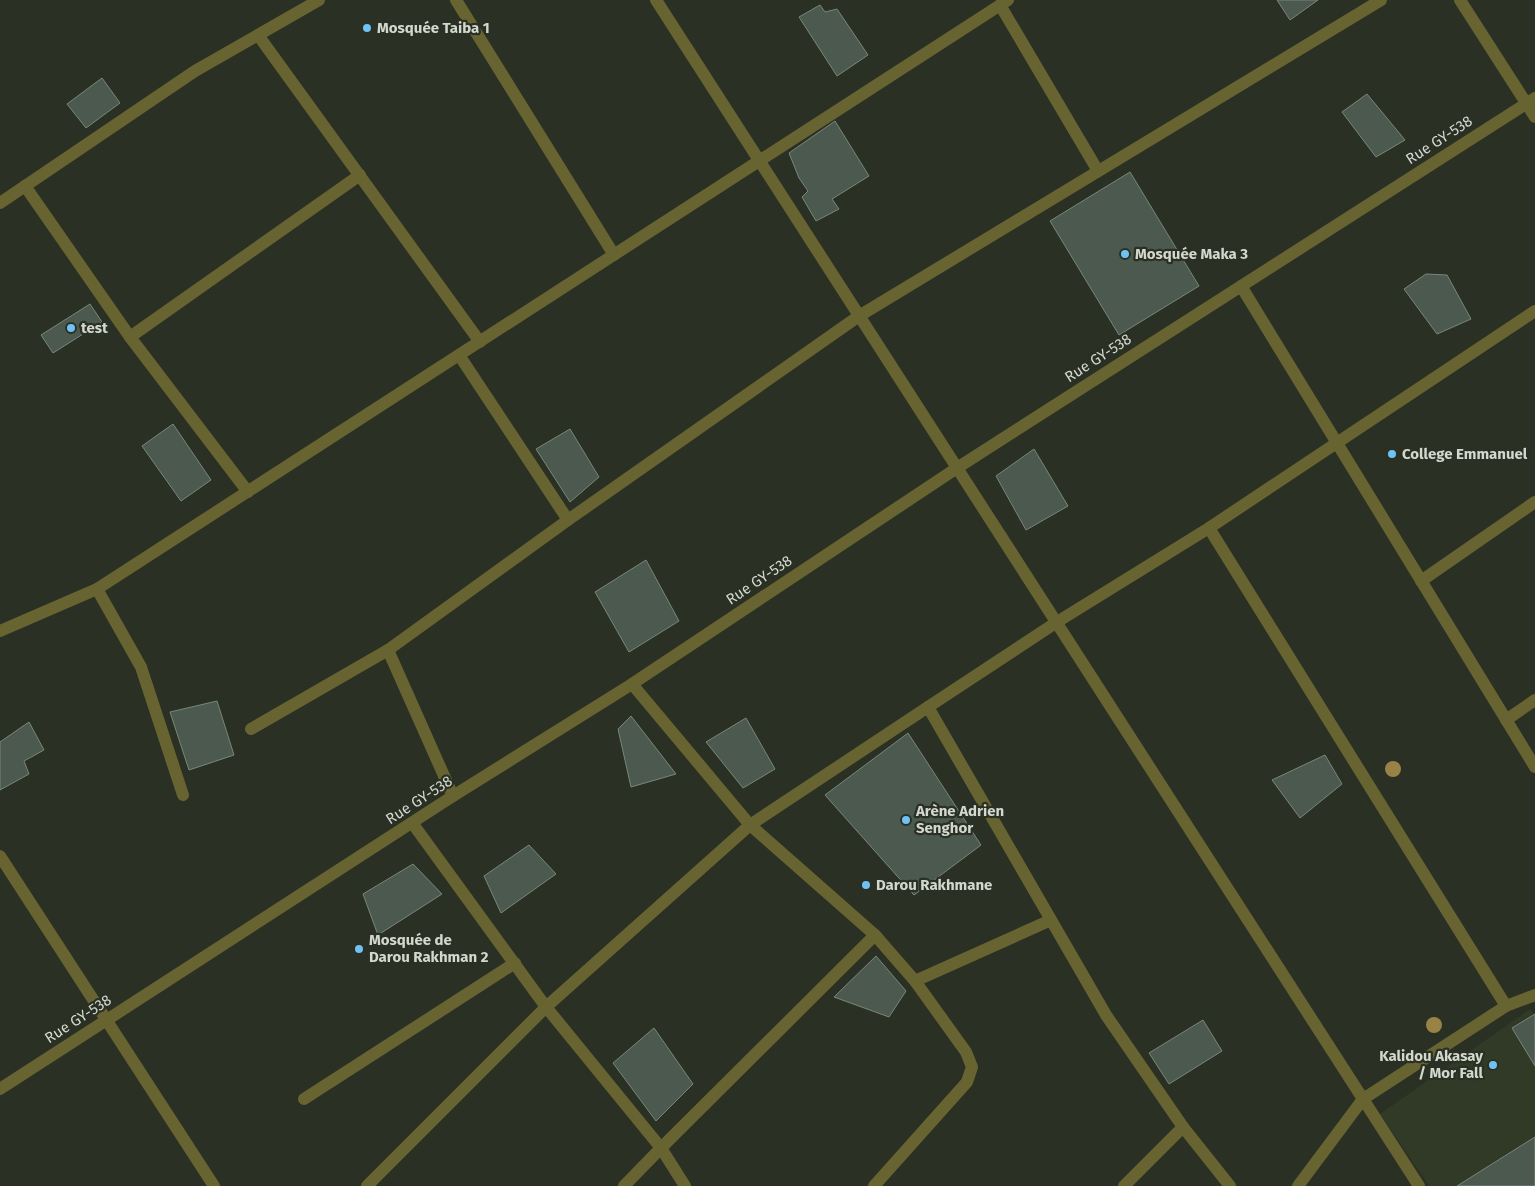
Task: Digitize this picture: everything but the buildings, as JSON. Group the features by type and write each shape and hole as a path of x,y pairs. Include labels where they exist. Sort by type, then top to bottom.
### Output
{"street":[{"path":"0,203 195,71 320,0"},
{"path":"456,0 614,255"},
{"path":"251,729 388,650 568,520 859,316 1381,0"},
{"path":"1460,0 1531,100 1535,117"},
{"path":"657,1 1419,1186"},
{"path":"0,631 97,589 1004,2 1098,171"},
{"path":"258,35 480,342"},
{"name":"Rue GY-538","path":"0,1089 413,824 453,796 632,684 957,468 1531,100"},
{"path":"130,337 360,175"},
{"path":"25,186 130,337 248,492"},
{"path":"1241,286 1535,767"},
{"path":"367,1186 546,1007 750,825 1056,622 1209,528 1535,311"},
{"path":"459,355 568,520"},
{"path":"1421,581 1535,502"},
{"path":"1209,528 1506,1006"},
{"path":"97,589 141,667 183,795"},
{"path":"388,650 453,796"},
{"path":"632,684 750,825 875,935 915,981 966,1052 972,1068 967,1082 874,1186"},
{"path":"1506,720 1535,700"},
{"path":"928,707 1106,1015 1183,1127 1230,1186"},
{"path":"413,824 546,1007 661,1148 685,1186"},
{"path":"0,856 214,1186"},
{"path":"915,981 1051,920"},
{"path":"624,1186 875,935"},
{"path":"304,1098 515,963"},
{"path":"1298,1186 1363,1099 1506,1006 1535,995"},
{"path":"1124,1186 1183,1127"}],"shaded area":[{"name":"Kalidou Akasay / Mor Fall","path":"1530,1009 1535,1016 1535,1186 1429,1186 1380,1114"}],"place":[{"name":"Mosquée Taiba 1","path":"367,28"},
{"name":"Mosquée Maka 3","path":"1125,254"},
{"name":"test","path":"71,328"},
{"name":"College Emmanuel","path":"1392,454"},
{"name":"Arène Adrien Senghor","path":"906,820"},
{"name":"Darou Rakhmane","path":"866,885"},
{"name":"Mosquée de Darou Rakhman 2","path":"359,949"},
{"name":"Kalidou Akasay / Mor Fall","path":"1493,1065"}]}
